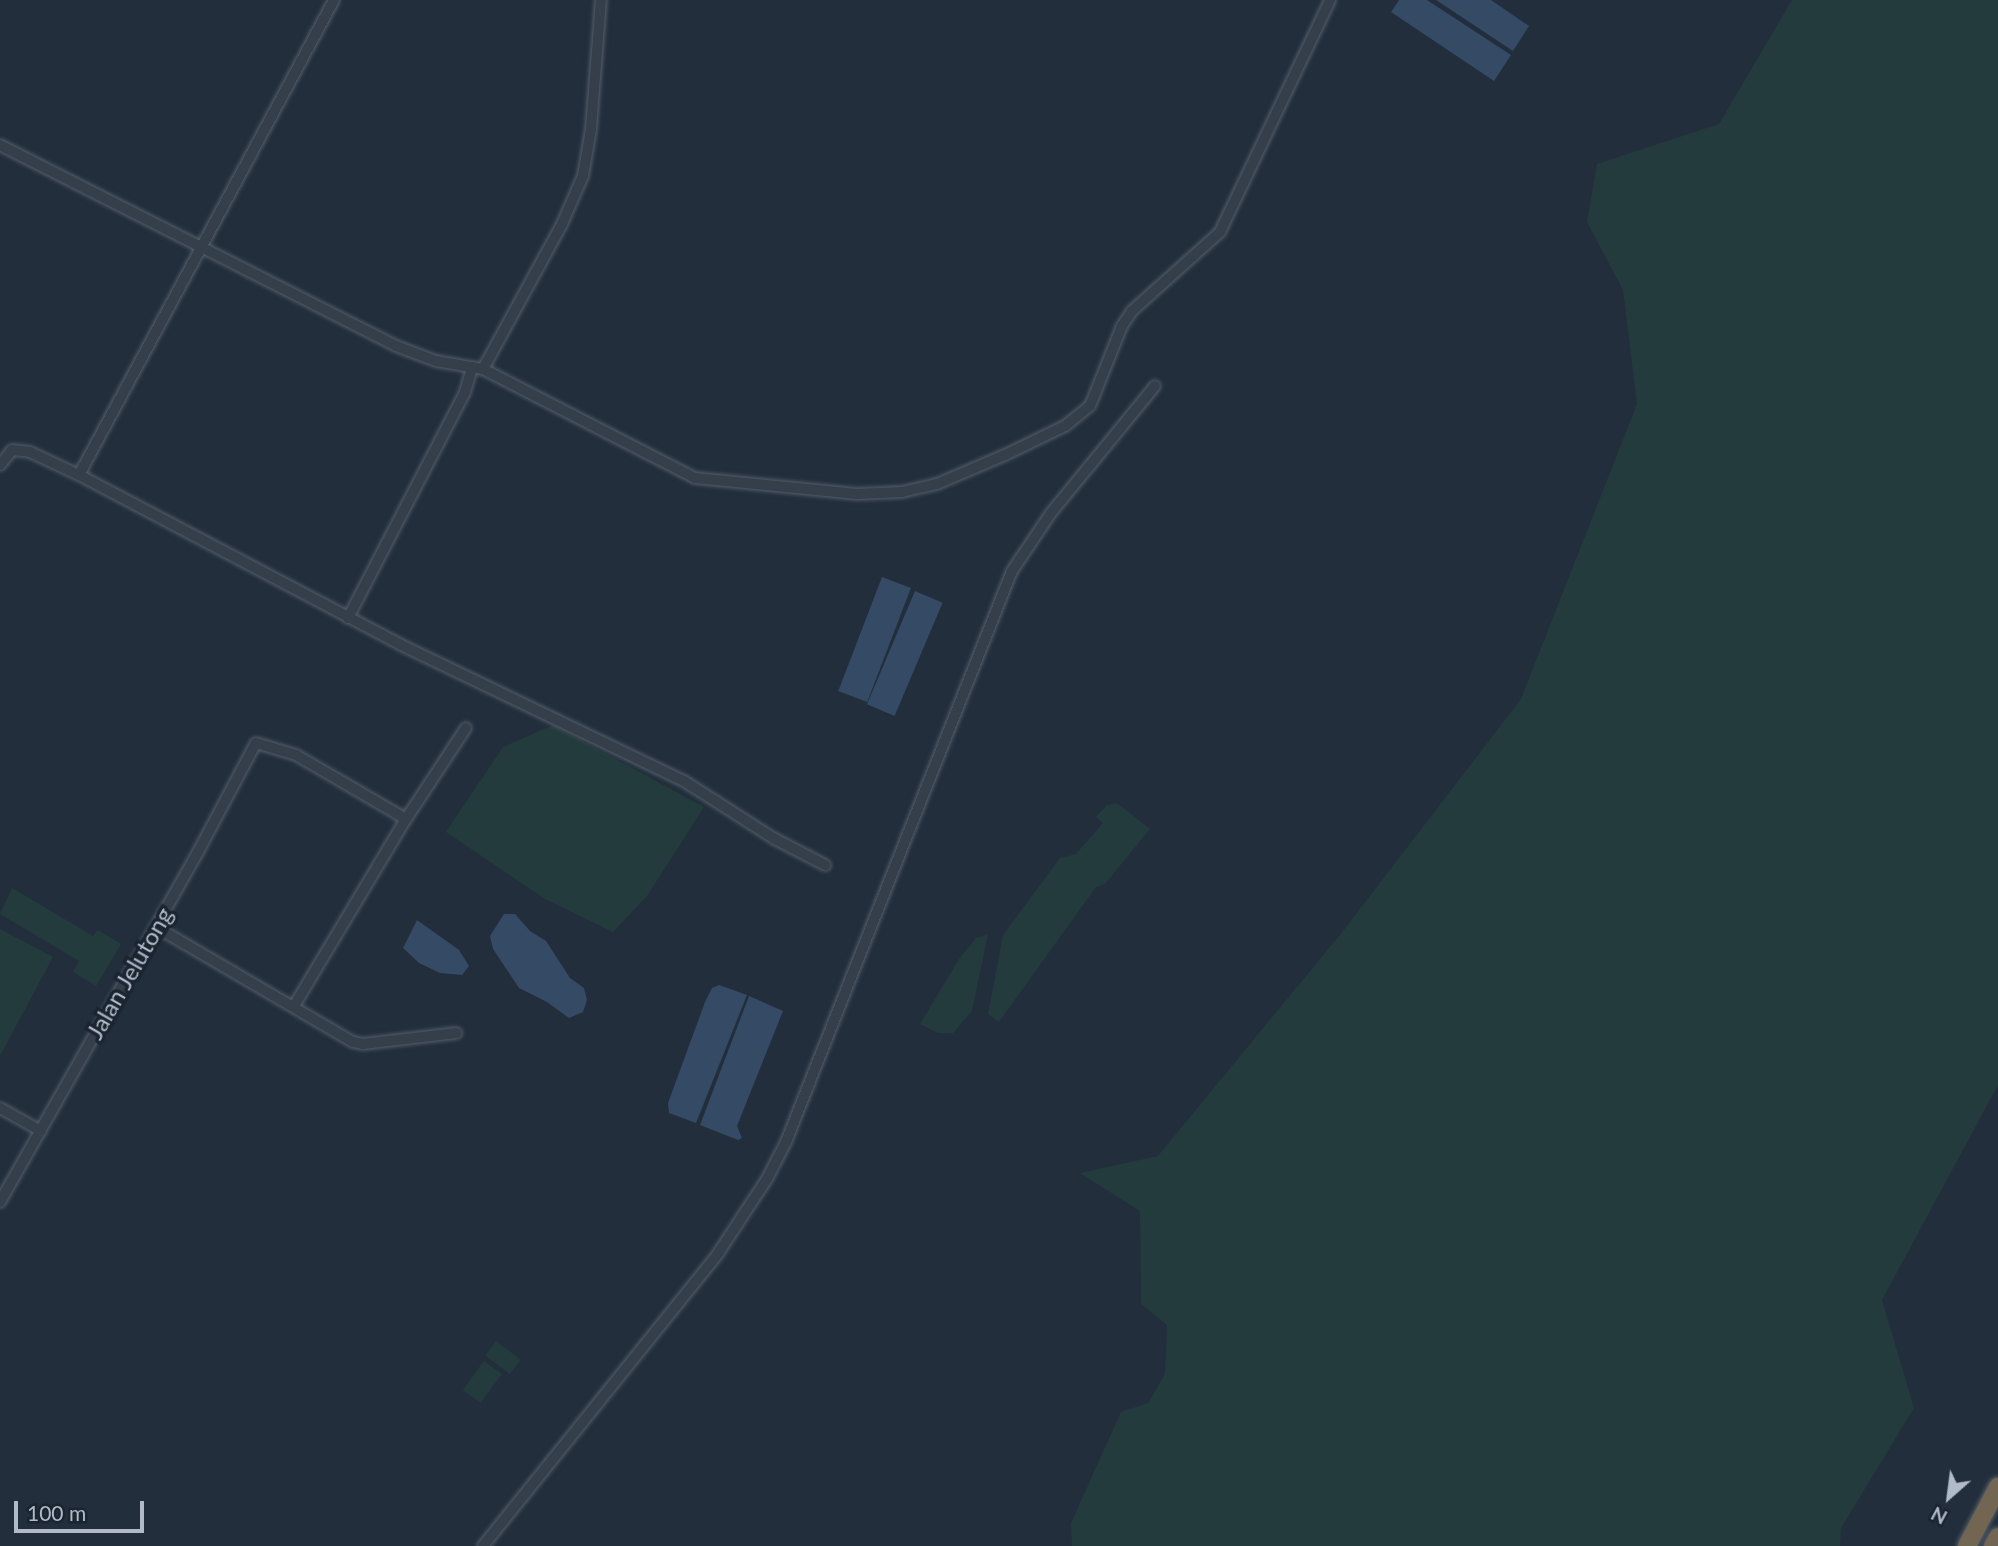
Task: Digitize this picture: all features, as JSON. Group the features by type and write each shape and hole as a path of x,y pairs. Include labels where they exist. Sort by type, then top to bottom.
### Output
{"highway":[{"path":"1967,1546 1998,1487"},
{"path":"1993,1546 1998,1537"}],"street":[{"path":"79,475 203,249 334,0"},
{"path":"483,369 562,224 583,176 591,128 601,0"},
{"path":"0,145 415,355 483,369 695,478 857,494 902,492 937,484 971,470 1065,426 1090,406 1122,327 1132,311 1220,232 1330,0"},
{"path":"348,618 465,392 472,367"},
{"path":"483,1546 719,1252 767,1179 786,1142 866,944 1006,584 1046,520 1155,386"},
{"path":"0,465 12,450 30,452 79,475 204,539 348,618 604,745 684,781 773,838 825,865"},
{"path":"294,1006 406,820 467,728"},
{"name":"Jalan Jelutong","path":"1,1198 156,927 256,743 296,755 406,820"},
{"path":"156,927 345,1038 363,1044 456,1033"},
{"path":"0,1108 41,1130"}],"green space":[{"path":"1792,0 1998,0 1998,1085 1882,1300 1914,1408 1841,1528 1840,1546 1072,1546 1071,1523 1121,1412 1148,1403 1165,1374 1167,1325 1141,1304 1140,1211 1080,1173 1158,1156 1343,931 1521,699 1637,404 1623,290 1587,222 1597,164 1719,124"},
{"path":"553,725 704,807 647,896 613,932 545,899 446,832 503,747"},
{"path":"1117,803 1150,829 1105,884 1096,887 999,1022 988,1014 1003,935 1060,858 1076,854 1103,823 1096,817 1107,805"},
{"path":"12,888 93,936 98,930 121,944 96,986 73,972 79,961 0,914"},
{"path":"0,929 53,957 0,1056"},
{"path":"988,934 972,1011 953,1033 938,1033 920,1024 959,959 976,938"},
{"path":"496,1341 521,1360 510,1374 485,1355"},
{"path":"484,1361 502,1374 481,1403 463,1390"}],"water":[{"path":"1399,0 1427,0 1511,55 1494,81 1391,12"},
{"path":"1436,0 1491,0 1529,26 1513,51"},
{"path":"882,577 911,588 867,702 838,691"},
{"path":"915,591 943,603 895,716 867,704"},
{"path":"504,914 515,914 530,931 546,941 570,978 584,988 587,1000 583,1012 569,1018 547,1002 519,988 493,949 490,936"},
{"path":"417,920 459,950 469,966 462,975 440,973 419,963 403,948"},
{"path":"719,985 747,995 696,1123 669,1113 668,1103 705,1002 712,988"},
{"path":"749,996 783,1011 737,1126 742,1138 738,1140 700,1125"}]}
